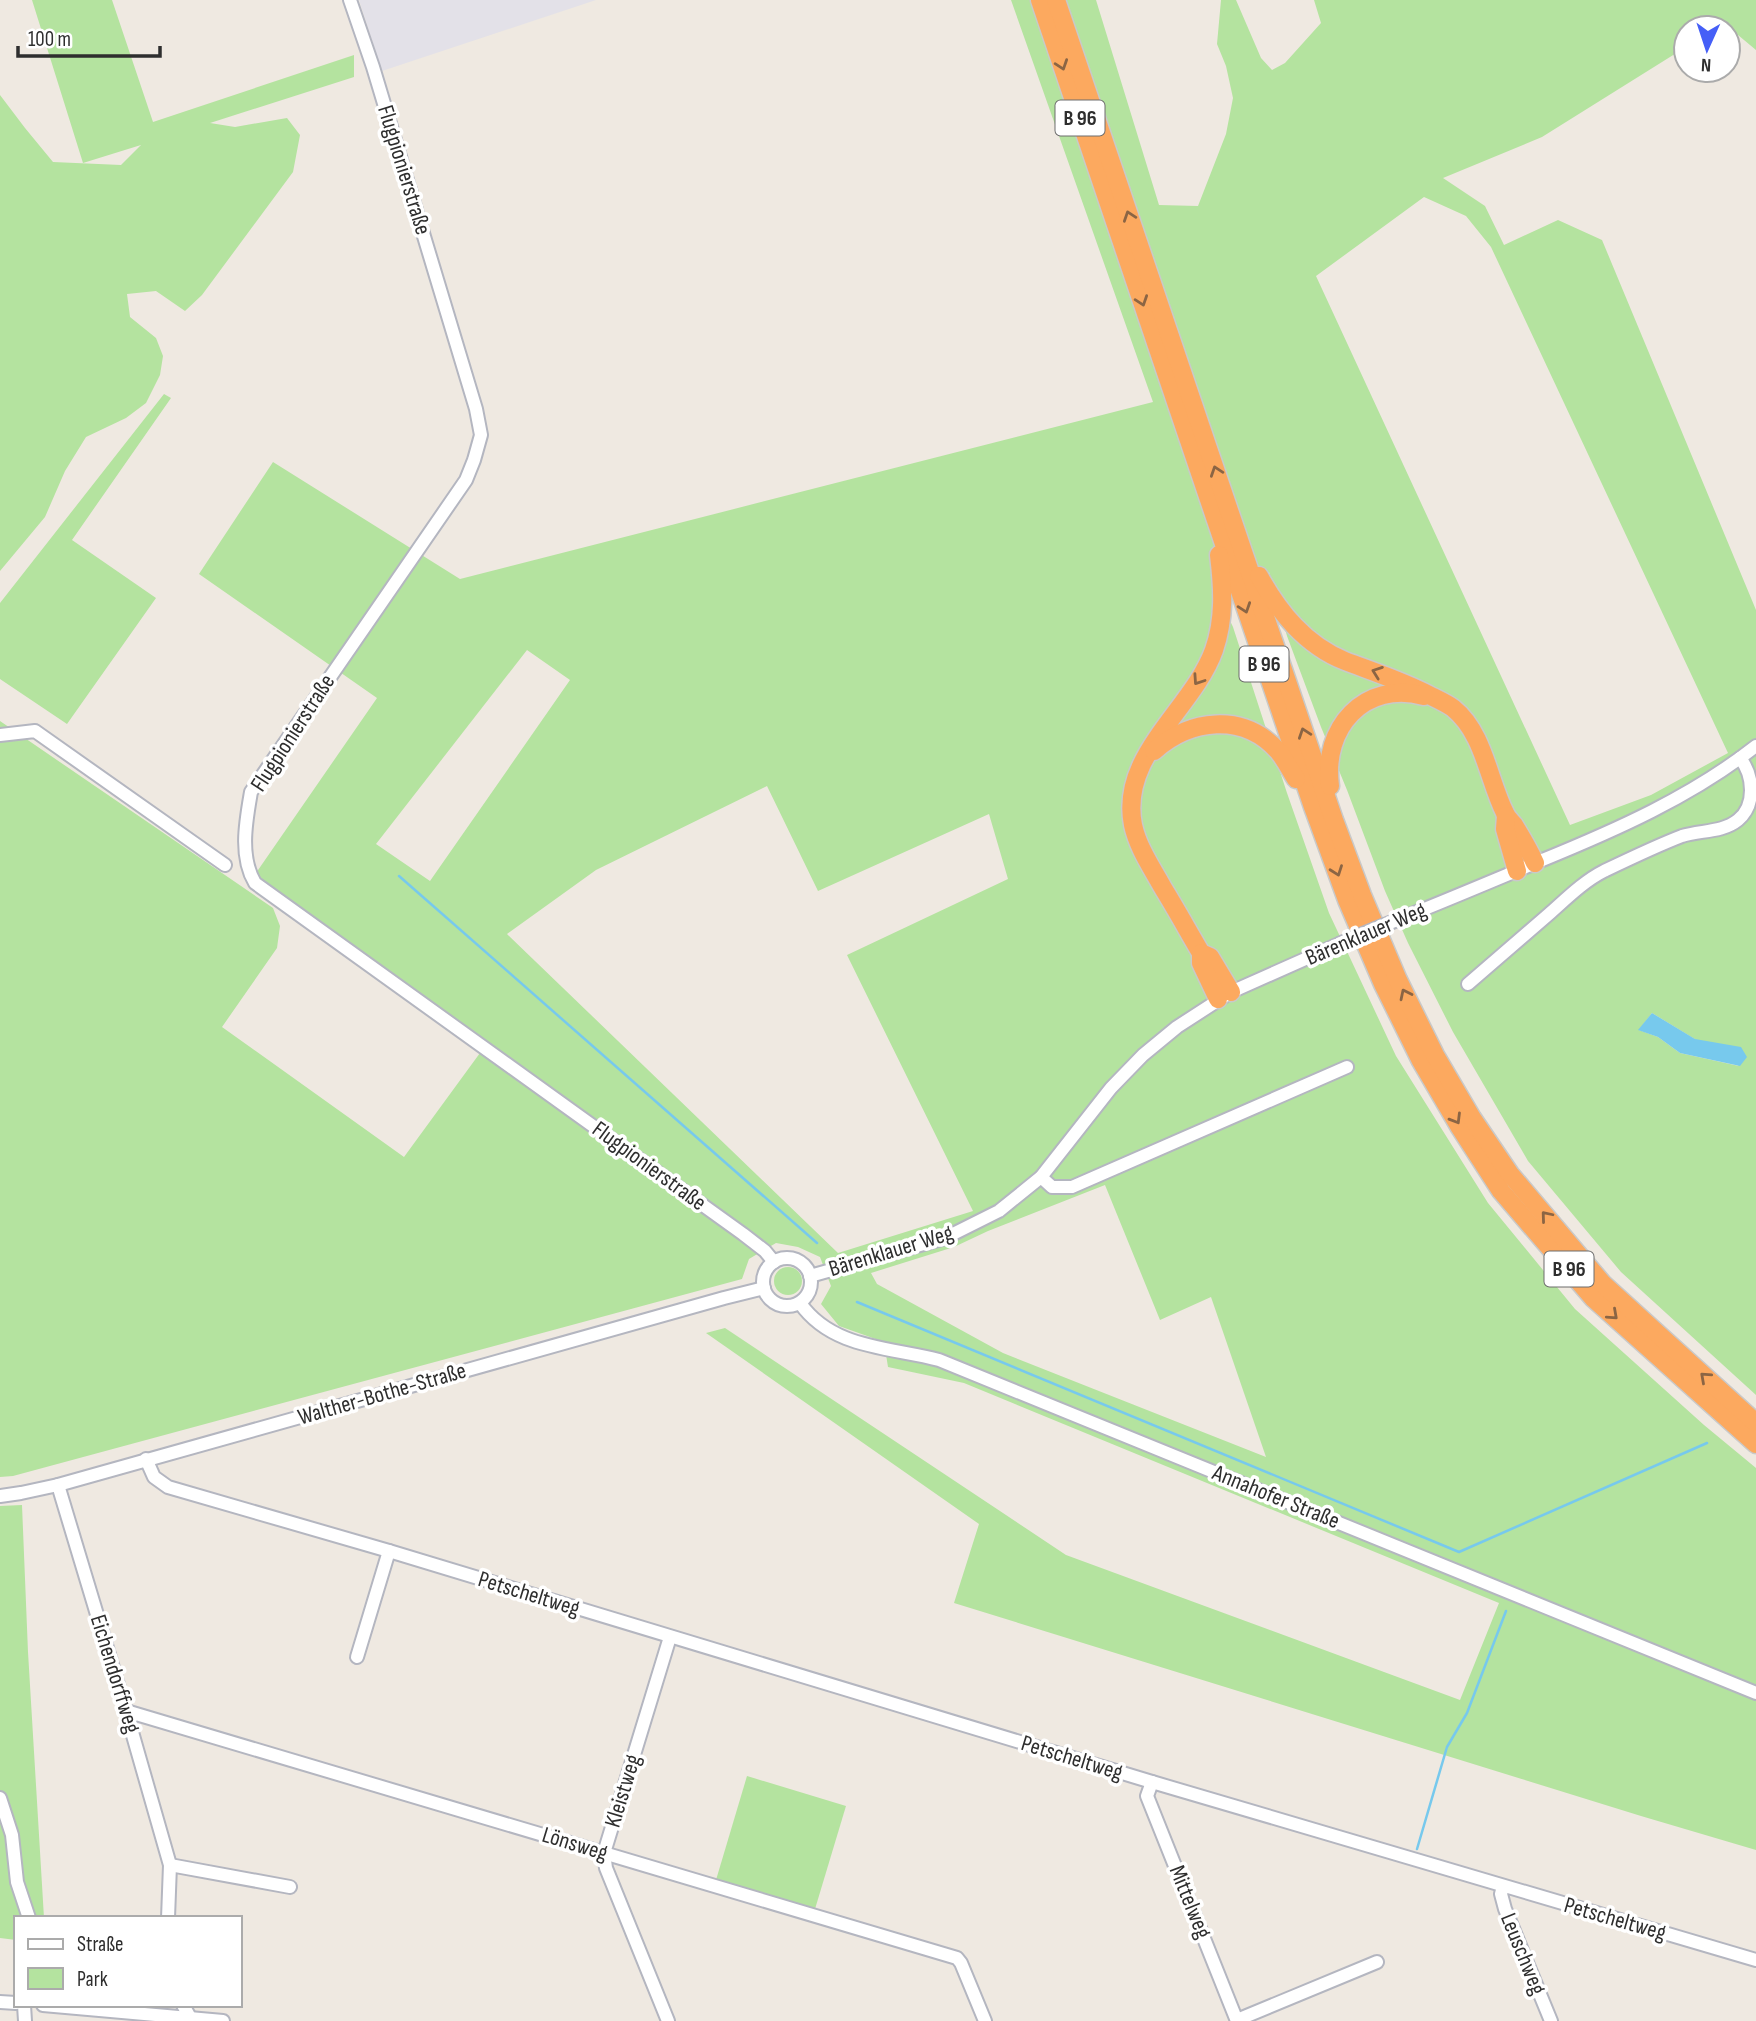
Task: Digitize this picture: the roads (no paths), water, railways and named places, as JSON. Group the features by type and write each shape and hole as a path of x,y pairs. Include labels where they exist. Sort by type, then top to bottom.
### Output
{"highway":[{"name":"B 96","path":"1040,0 1313,807 1383,984 1421,1061 1459,1126 1502,1191 1593,1298 1756,1444"},
{"name":"B 96","path":"1056,0 1334,820 1398,980 1472,1118 1510,1174 1603,1284 1756,1423"},
{"path":"1215,520 1223,582 1220,628 1203,673 1154,741 1146,757 1135,782 1132,806 1133,826 1142,851 1201,953 1201,963 1225,996"},
{"path":"1238,536 1270,595 1299,631 1342,660 1405,682 1452,707 1473,734 1506,816 1535,863"},
{"path":"1334,820 1329,755 1336,734 1350,714 1367,701 1392,693 1439,700"},
{"path":"1146,757 1163,743 1198,726 1218,723 1238,727 1256,734 1277,750 1313,807"},
{"path":"1506,816 1505,830 1517,871"}],"street":[{"name":"Flugpionierstraße","path":"350,0 477,409 481,435 466,480 251,792 245,823 249,873 256,883 743,1234 765,1251 774,1262"},
{"path":"0,735 34,731 225,865"},
{"name":"Bärenklauer Weg","path":"810,1276 929,1243 966,1229 999,1211 1041,1177 1111,1088 1143,1055 1177,1027 1225,996 1339,944 1608,833 1710,780 1756,746"},
{"path":"1468,984 1570,896 1601,873 1682,836 1712,831 1739,820 1748,810 1752,798 1750,774 1740,758"},
{"path":"1041,1177 1052,1187 1072,1187 1347,1067"},
{"path":"785,1259 804,1265 810,1276 810,1290 800,1303 790,1306 779,1305 770,1299 764,1288 765,1273 774,1262 785,1259"},
{"name":"Walther-Bothe-Straße","path":"0,1496 58,1485 764,1288"},
{"name":"Annahofer Straße","path":"800,1303 833,1333 855,1342 939,1360 1756,1693"},
{"name":"Petscheltweg","path":"146,1459 154,1476 168,1487 1756,1960"},
{"name":"Eichendorffweg","path":"58,1485 170,1865 168,1916"},
{"path":"357,1657 389,1551"},
{"name":"Kleistweg","path":"668,2021 606,1868 604,1853 670,1637"},
{"name":"Lönsweg","path":"126,1711 957,1958 985,2021"},
{"name":"Mittelweg","path":"1152,1782 1147,1796 1237,2021"},
{"path":"0,1798 12,1835 17,1882 28,1916"},
{"path":"170,1865 290,1887"},
{"name":"Leuschweg","path":"1503,1886 1501,1894 1505,1909 1550,2021"},
{"path":"1237,2021 1377,1962"},
{"path":"63,2007 223,2021"}],"water":[{"path":"1652,1013 1695,1039 1741,1047 1747,1057 1740,1066 1680,1053 1658,1037 1638,1030"}],"waterway":[{"path":"399,876 817,1243"},
{"path":"857,1302 1459,1552 1707,1443"},
{"path":"1417,1849 1447,1747 1467,1713 1506,1611"}]}
